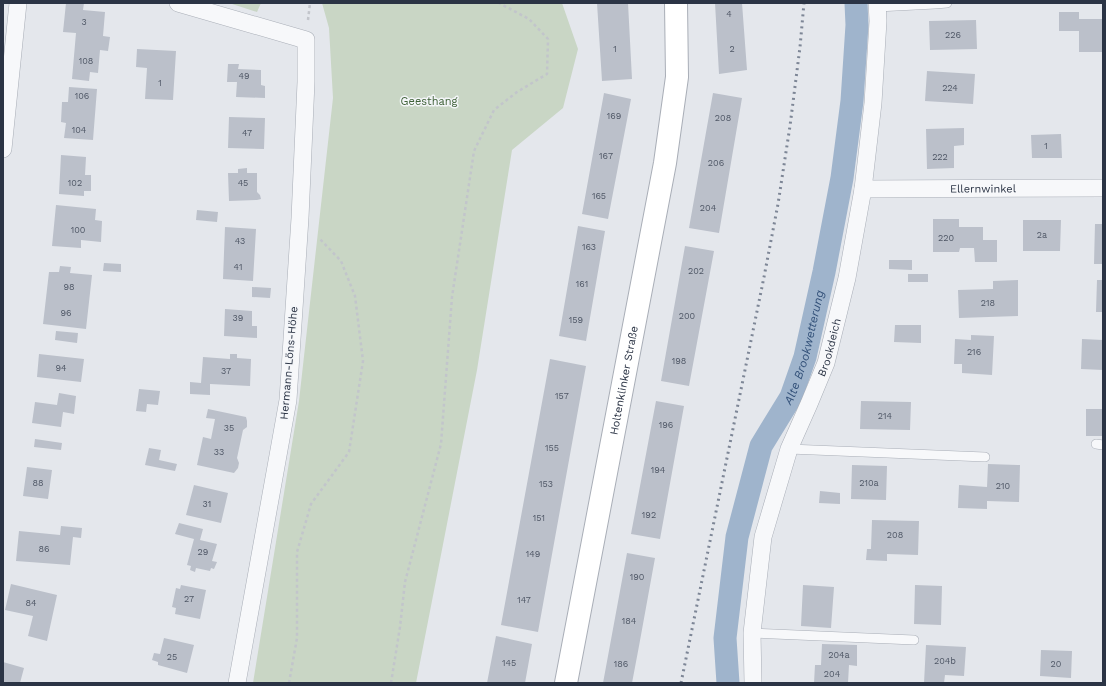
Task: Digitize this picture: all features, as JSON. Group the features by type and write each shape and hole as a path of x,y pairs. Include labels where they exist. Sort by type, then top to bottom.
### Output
{"main road":[{"name":"Holtenklinker Straße","path":"566,683 665,163 677,77 676,3"}],"street":[{"path":"3,148 18,3"},
{"name":"Hermann-Löns-Höhe","path":"178,3 306,40 306,82 300,218 288,400 237,683"},
{"name":"Brookdeich","path":"753,683 752,633 763,537 789,449 826,363 847,278 863,189 873,103 878,21 877,5"},
{"name":"Ellernwinkel","path":"863,189 1103,188"}],"lane":[{"path":"877,5 947,3"},
{"path":"789,449 985,457"},
{"path":"752,633 914,640"}],"path":[{"path":"391,683 400,627 405,582 441,444 452,297 474,151 494,110 517,92 547,74 548,39 529,19 499,3"},
{"path":"289,683 297,638 297,552 311,504 349,452 363,361 355,296 341,261 300,218"}],"green space":[{"path":"229,3 261,3 257,12"},
{"name":"Geesthang","path":"322,3 562,3 578,49 563,108 512,150 477,370 416,683 253,683 299,401 333,98 329,28"}],"building":[{"path":"66,3 84,3 83,10 105,12 103,36 110,37 108,51 100,50 98,73 90,72 89,81 72,79 76,33 63,32"},
{"path":"597,3 628,3 632,79 602,81"},
{"path":"715,3 742,3 747,70 719,74"},
{"path":"1059,12 1079,12 1079,19 1103,19 1103,52 1079,52 1079,31 1059,31"},
{"path":"976,20 977,49 930,50 929,21"},
{"path":"137,49 176,51 173,100 145,99 147,68 136,67"},
{"path":"228,64 239,64 238,69 261,70 261,85 265,86 265,98 236,97 237,82 227,82"},
{"path":"927,71 975,74 973,104 925,101"},
{"path":"69,87 97,89 93,140 64,138 66,123 61,122 62,102 68,102"},
{"path":"604,93 631,99 608,219 582,214"},
{"path":"713,93 742,98 719,233 689,228"},
{"path":"229,117 265,118 264,149 228,148"},
{"path":"964,128 964,145 954,146 954,168 927,169 926,129"},
{"path":"1061,134 1062,158 1032,158 1031,135"},
{"path":"61,155 86,157 85,175 91,175 91,191 84,191 84,196 59,194"},
{"path":"247,168 247,173 257,173 257,192 261,199 229,201 228,173 238,173 238,169"},
{"path":"56,205 96,209 95,220 102,221 101,242 81,240 81,248 52,246"},
{"path":"197,210 218,212 217,222 196,220"},
{"path":"933,219 959,219 959,227 983,227 983,240 997,240 997,262 975,262 974,248 960,248 959,252 933,252"},
{"path":"1023,220 1061,220 1060,251 1023,251"},
{"path":"1095,224 1103,224 1103,264 1094,264"},
{"path":"578,226 605,231 586,341 559,336"},
{"path":"225,227 256,229 253,281 223,279"},
{"path":"685,246 714,251 689,386 661,381"},
{"path":"889,260 912,260 912,270 889,269"},
{"path":"104,263 121,264 121,272 103,271"},
{"path":"60,266 71,267 70,273 92,275 86,329 43,324 49,272 59,272"},
{"path":"908,274 928,274 928,282 908,282"},
{"path":"1018,280 1018,316 959,318 958,290 993,289 993,281"},
{"path":"1097,280 1103,280 1103,312 1096,312"},
{"path":"252,287 271,288 270,298 252,297"},
{"path":"225,309 252,311 252,326 257,326 257,338 224,336"},
{"path":"895,325 921,325 921,343 894,342"},
{"path":"56,331 78,333 77,343 55,340"},
{"path":"971,335 994,336 992,375 962,373 962,364 954,364 955,339 971,340"},
{"path":"1082,339 1103,340 1103,370 1081,369"},
{"path":"39,354 84,359 81,382 37,377"},
{"path":"230,354 237,354 237,358 251,359 250,386 210,384 210,395 190,394 190,382 201,383 203,357 230,359"},
{"path":"550,359 586,366 538,632 501,625"},
{"path":"139,389 160,391 158,405 147,404 146,412 136,411"},
{"path":"59,393 76,396 74,414 63,412 61,427 32,423 35,402 57,405"},
{"path":"656,401 684,406 660,539 631,534"},
{"path":"861,401 911,402 910,430 860,429"},
{"path":"208,409 246,417 247,427 243,430 237,458 239,463 238,468 234,473 197,465 203,437 211,439 215,419 206,418"},
{"path":"1086,409 1103,409 1103,436 1086,436"},
{"path":"35,439 62,443 61,450 34,447"},
{"path":"149,448 161,450 159,460 177,464 175,471 145,465"},
{"path":"988,464 1020,465 1019,502 987,501 987,509 958,508 959,485 987,487"},
{"path":"852,465 887,466 886,500 851,499"},
{"path":"27,467 52,470 48,499 23,496"},
{"path":"194,485 228,493 221,523 186,515"},
{"path":"820,491 840,493 840,504 819,503"},
{"path":"872,520 919,521 918,555 887,554 887,561 866,560 867,549 871,549"},
{"path":"179,523 203,529 200,540 217,544 212,561 217,562 214,569 211,568 210,571 196,568 195,572 190,570 191,566 187,565 194,539 175,534"},
{"path":"61,526 82,528 81,538 73,537 70,565 16,561 19,531 60,535"},
{"path":"627,553 655,558 639,646 632,683 603,683"},
{"path":"11,584 57,595 47,641 28,636 33,616 5,610"},
{"path":"181,585 206,590 200,619 175,614 176,608 172,607 176,588 180,589"},
{"path":"803,585 834,587 831,628 801,626"},
{"path":"915,585 942,586 941,625 914,624"},
{"path":"496,636 532,644 525,683 487,683"},
{"path":"164,638 194,645 187,673 158,665 158,662 152,660 154,653 160,654"},
{"path":"822,644 857,645 857,666 849,665 848,683 814,683 815,665 821,665"},
{"path":"926,645 966,647 964,676 945,675 944,683 924,683"},
{"path":"1041,650 1072,651 1071,678 1040,676"},
{"path":"3,662 24,668 20,683 3,683"}],"waterway":[{"name":"Alte Brookwetterung","path":"728,683 725,638 737,537 761,446 791,397 805,357 824,272 842,178 852,101 857,25 856,3"}],"railway":[{"path":"681,683 778,204 790,126 804,3"}]}
